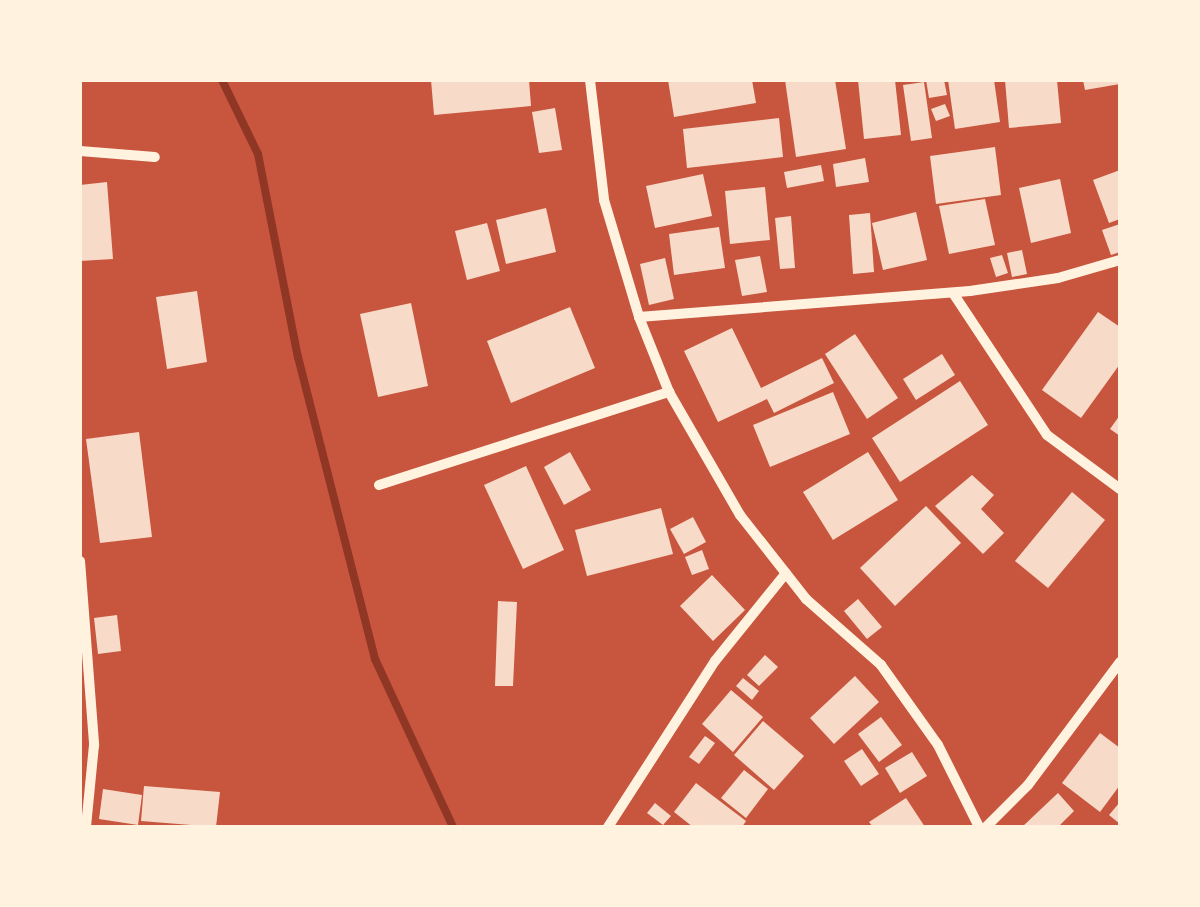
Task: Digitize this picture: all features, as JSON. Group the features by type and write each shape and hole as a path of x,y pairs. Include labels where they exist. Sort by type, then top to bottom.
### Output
{"street":[{"path":"590,80 604,200 668,392 740,515 806,599 881,665 938,745 982,827 1028,785 1120,662"},
{"path":"80,151 155,157"},
{"path":"640,317 953,293 1058,278 1120,260"},
{"path":"953,293 1047,435 1120,489"},
{"path":"379,485 668,392"},
{"path":"80,561 94,745 86,827"},
{"path":"608,827 716,660 786,574"}],"building":[{"path":"431,80 529,80 531,106 434,115"},
{"path":"668,80 752,80 756,103 674,117"},
{"path":"785,80 835,80 846,149 796,157"},
{"path":"858,80 895,80 901,135 864,139"},
{"path":"926,80 944,80 947,95 929,98"},
{"path":"948,80 994,80 1000,122 955,129"},
{"path":"1005,80 1057,80 1061,123 1009,128"},
{"path":"1083,80 1120,80 1120,84 1085,90"},
{"path":"924,82 932,138 911,141 903,85"},
{"path":"945,104 950,116 936,121 931,109"},
{"path":"555,108 562,150 539,153 532,112"},
{"path":"779,118 783,157 687,168 683,129"},
{"path":"995,147 1001,195 936,204 930,156"},
{"path":"865,158 869,182 836,187 833,164"},
{"path":"821,165 824,181 787,188 784,172"},
{"path":"1120,170 1120,219 1109,223 1093,180"},
{"path":"703,174 712,216 655,228 646,186"},
{"path":"1060,179 1071,233 1031,243 1019,188"},
{"path":"107,182 113,259 80,261 80,185"},
{"path":"765,187 770,240 730,244 725,191"},
{"path":"985,199 995,245 949,254 939,206"},
{"path":"546,208 556,252 506,264 496,220"},
{"path":"916,212 927,260 883,270 872,223"},
{"path":"870,213 874,272 853,274 849,215"},
{"path":"791,216 795,268 780,269 775,218"},
{"path":"487,223 500,271 467,280 455,231"},
{"path":"1120,224 1120,252 1111,255 1102,230"},
{"path":"719,227 725,268 674,275 669,234"},
{"path":"1022,250 1027,274 1012,277 1007,253"},
{"path":"1002,255 1008,273 996,277 990,258"},
{"path":"760,256 767,292 742,296 735,260"},
{"path":"665,258 674,299 649,305 640,264"},
{"path":"197,291 207,362 167,369 156,297"},
{"path":"411,303 428,386 378,397 360,314"},
{"path":"570,307 595,368 511,403 487,341"},
{"path":"1098,312 1120,327 1120,364 1081,418 1042,390"},
{"path":"732,328 761,388 822,358 834,383 774,413 767,399 718,422 684,351"},
{"path":"855,334 898,398 867,419 825,354"},
{"path":"942,354 955,375 916,400 903,379"},
{"path":"960,381 988,425 900,482 872,438"},
{"path":"833,392 850,434 770,467 753,425"},
{"path":"1120,415 1120,436 1110,429"},
{"path":"139,432 152,537 100,543 86,439"},
{"path":"570,452 591,490 564,505 544,467"},
{"path":"868,452 898,500 833,540 803,492"},
{"path":"526,466 564,550 523,569 484,485"},
{"path":"972,475 994,495 981,509 1004,533 983,554 935,506"},
{"path":"1072,492 1105,520 1048,588 1015,561"},
{"path":"926,506 961,543 895,606 860,568"},
{"path":"661,508 673,554 587,576 575,530"},
{"path":"693,517 706,542 684,554 670,529"},
{"path":"702,550 709,569 692,575 685,557"},
{"path":"712,575 745,610 713,641 680,606"},
{"path":"858,599 882,627 867,639 844,611"},
{"path":"498,601 517,602 513,686 495,686"},
{"path":"117,615 121,651 98,654 94,618"},
{"path":"765,655 778,667 759,686 747,675"},
{"path":"855,676 879,702 834,744 810,718"},
{"path":"743,678 759,691 752,700 736,686"},
{"path":"731,690 763,717 733,752 702,724"},
{"path":"881,717 902,745 879,762 858,734"},
{"path":"763,721 804,756 774,790 734,755"},
{"path":"1100,733 1120,748 1120,785 1100,812 1062,783"},
{"path":"705,736 715,743 699,764 689,757"},
{"path":"862,749 879,774 861,786 844,761"},
{"path":"912,752 927,776 900,793 885,768"},
{"path":"744,770 768,789 746,818 721,798"},
{"path":"696,783 746,821 742,827 693,827 674,812"},
{"path":"144,786 220,792 216,827 141,821"},
{"path":"103,789 142,795 138,825 99,819"},
{"path":"1058,793 1074,811 1058,827 1022,827"},
{"path":"906,798 925,827 873,827 869,822"},
{"path":"1120,802 1120,824 1109,815"},
{"path":"655,803 671,816 663,825 647,813"}],"waterway":[{"path":"222,80 258,154 298,357 375,659 453,827"}]}
